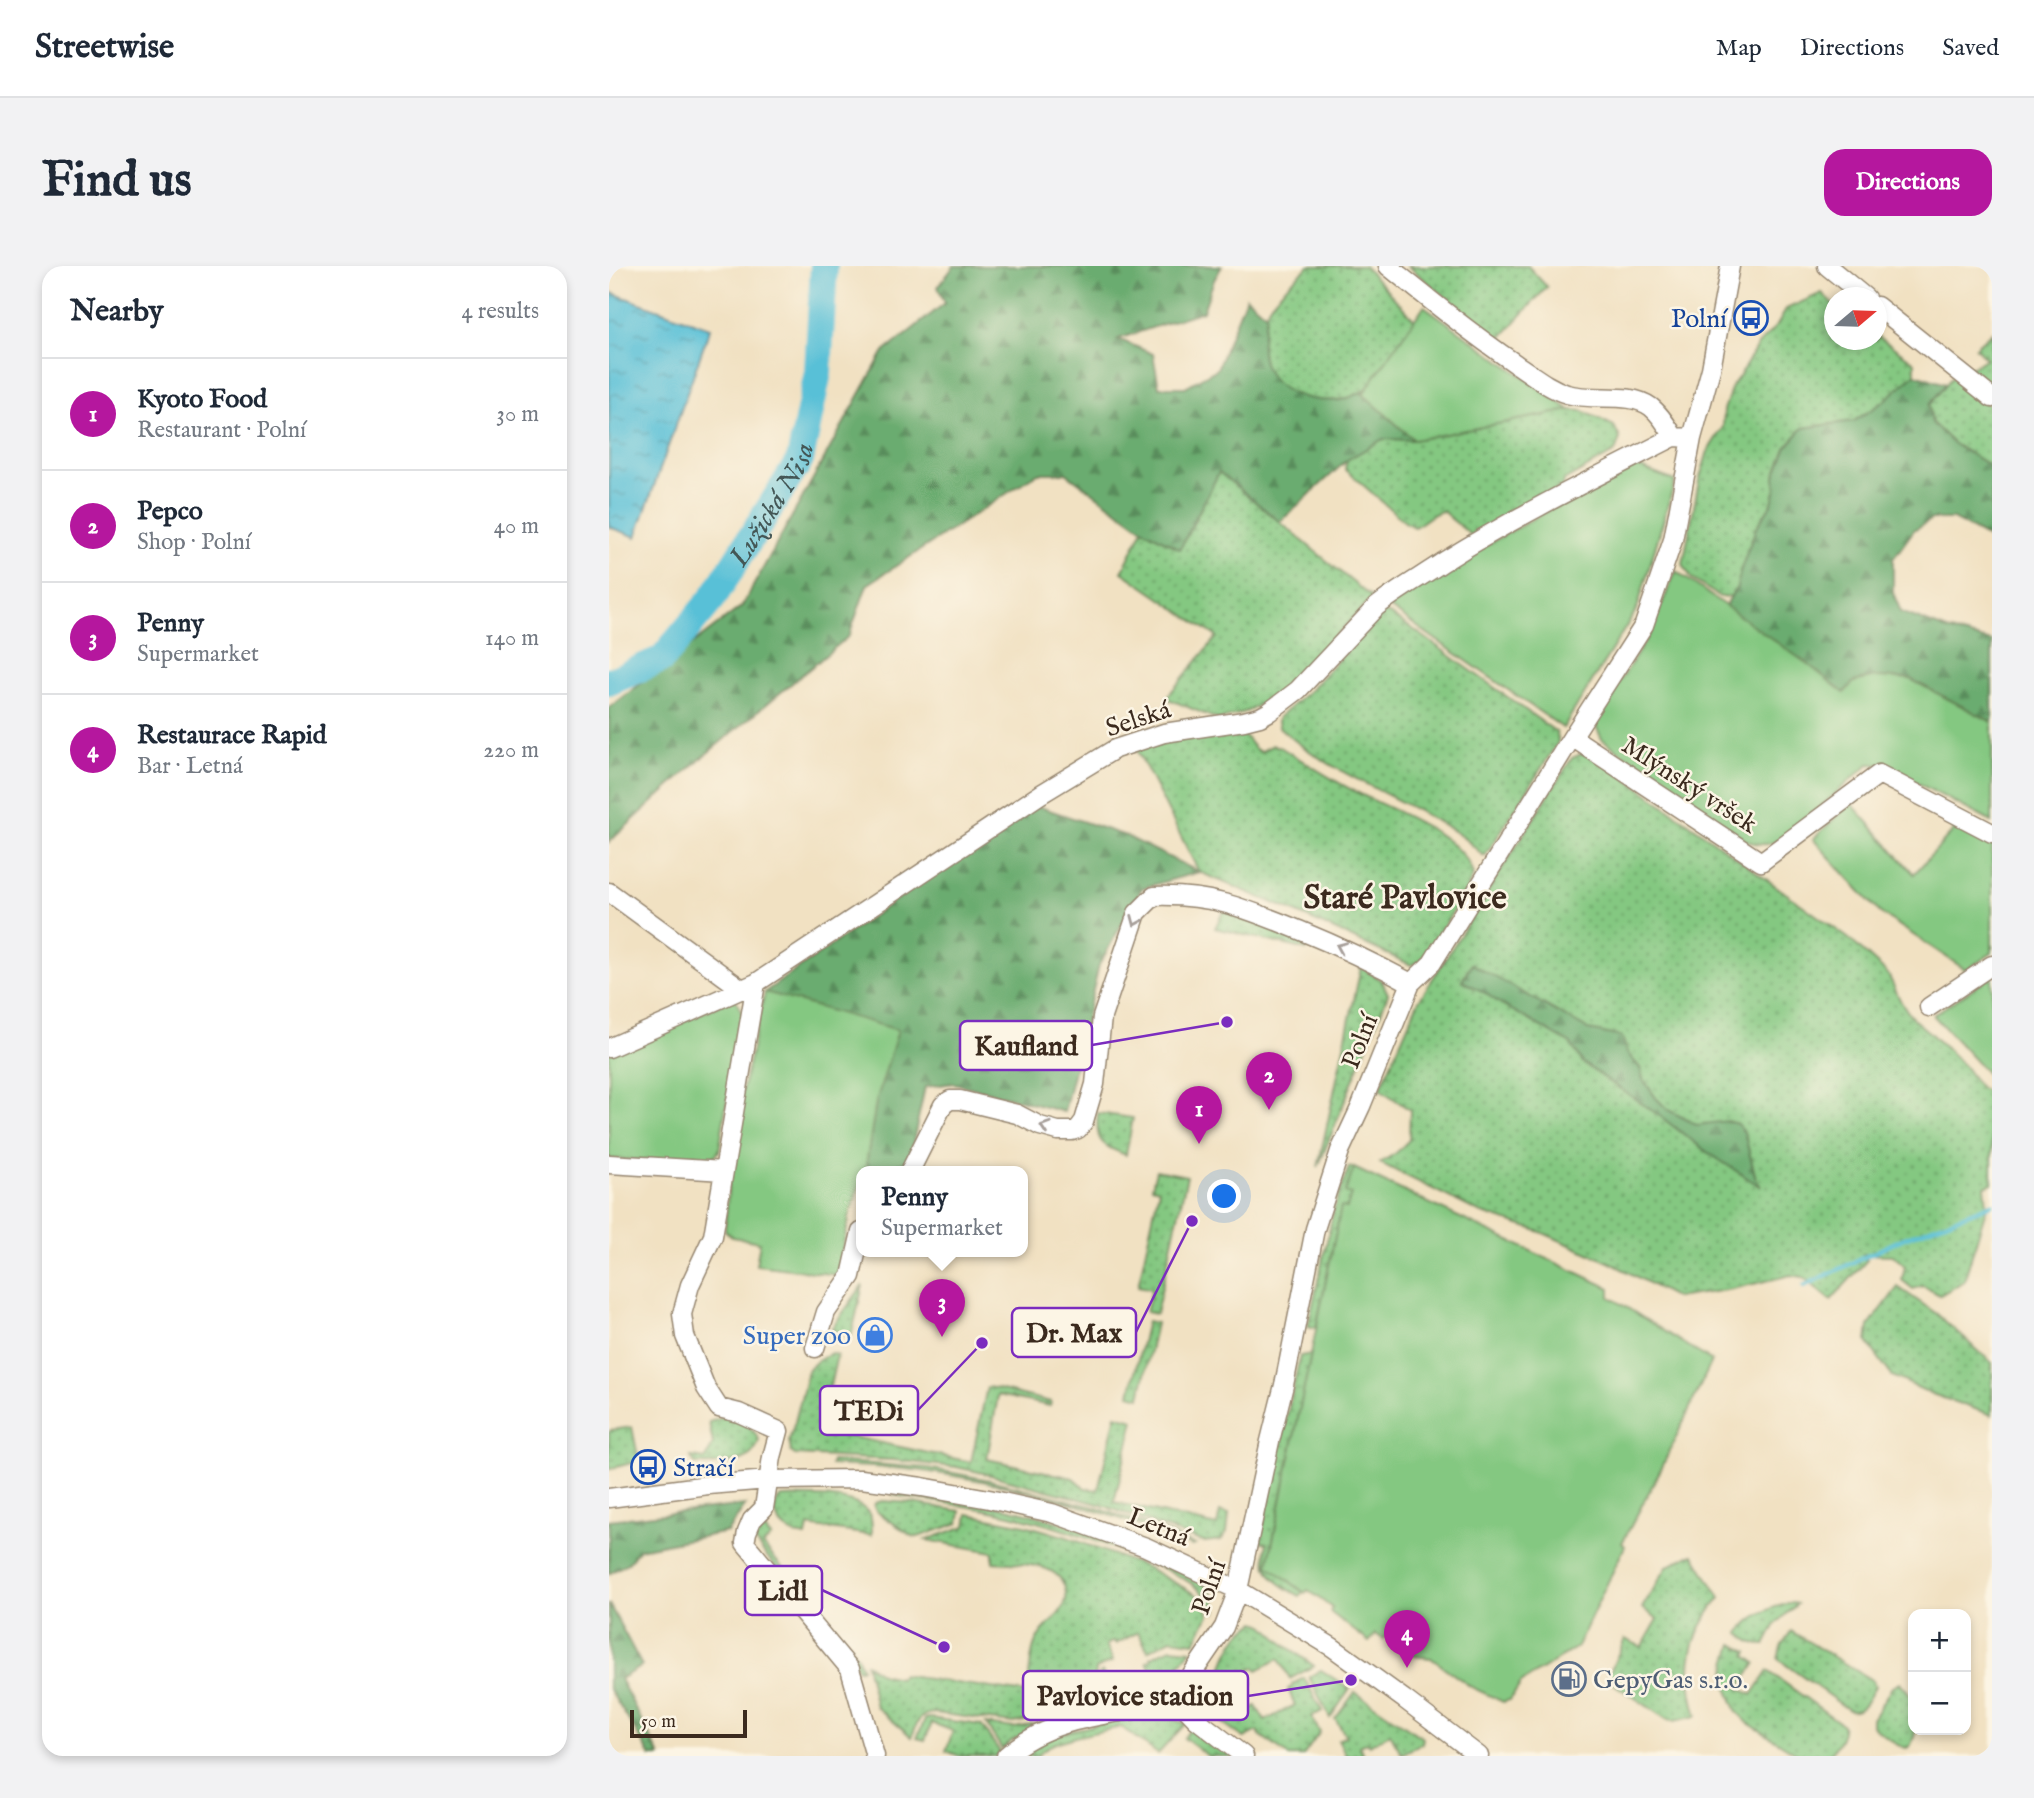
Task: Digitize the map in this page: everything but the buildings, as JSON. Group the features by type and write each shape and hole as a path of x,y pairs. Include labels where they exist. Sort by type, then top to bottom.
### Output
{"street":[{"path":"1388,266 1504,356 1548,386 1582,397 1639,400 1652,408 1683,437"},
{"name":"Polní","path":"1180,1702 1192,1674 1224,1628 1238,1590 1269,1441 1284,1385 1315,1229 1340,1151 1411,983 1432,963 1644,625 1673,540 1683,437 1711,369 1730,266"},
{"path":"1826,266 1852,287"},
{"path":"1887,314 1992,398"},
{"name":"Selská","path":"609,1048 750,987 1031,801 1115,749 1164,733 1244,721 1269,712 1298,690 1376,607 1391,596 1475,542 1545,503 1683,437"},
{"name":"Mlýnský vršek","path":"1572,737 1761,862 1879,774 1992,833"},
{"path":"609,892 750,987 713,1236 690,1285 682,1314 685,1335 706,1388 719,1408 739,1413 779,1431 764,1508 752,1520 745,1543 850,1669 875,1756"},
{"path":"912,1166 943,1105 950,1100 1017,1114 1040,1126 1058,1131 1078,1129 1084,1121 1095,1084 1102,1017 1137,913 1154,896 1183,895 1220,900 1247,909 1355,953 1411,983"},
{"path":"1929,1007 1992,965"},
{"path":"609,1164 724,1171"},
{"path":"815,1348 826,1312 851,1276 856,1256"},
{"name":"Letná","path":"609,1498 768,1480 861,1479 922,1487 1039,1510 1146,1547 1238,1590 1332,1647 1479,1756"},
{"path":"1006,1756 1030,1738 1058,1727 1097,1716 1180,1702 1196,1719 1244,1756"}],"green space":[{"path":"954,266 1222,266 1203,311 1118,339 1153,354 1159,387 1185,387 1217,369 1246,297 1267,315 1262,351 1264,363 1276,382 1295,394 1318,400 1341,400 1361,392 1414,440 1383,439 1347,460 1280,522 1219,472 1180,549 1143,529 1066,473 1038,473 867,585 849,636 699,760 609,842 609,708 742,606 883,353 945,303 938,287"},
{"path":"1309,266 1364,266 1415,320 1370,385 1345,399 1317,400 1291,393 1272,380 1264,364 1263,324 1268,308"},
{"path":"1408,266 1528,266 1547,287 1499,340"},
{"path":"1822,293 1824,350 1887,350 1887,343 1915,362 1915,374 1883,402 1854,421 1803,428 1787,446 1775,476 1776,488 1772,503 1756,528 1737,587 1731,596 1720,597 1692,579 1683,564 1699,481 1708,451 1723,427 1724,410 1732,386 1757,346 1778,324 1786,309"},
{"path":"1424,306 1570,410 1414,440 1363,394"},
{"path":"1992,332 1992,389 1968,370 1986,358 1975,347"},
{"path":"1915,374 1946,384 1929,405 1932,423 1954,444 1992,467 1992,540 1953,519 1932,519 1914,530 1893,559 1893,593 1901,612 1947,630 1992,642 1992,722 1910,679 1876,677 1854,682 1844,693 1725,606 1737,587 1756,528 1772,503 1776,488 1775,476 1787,446 1803,428 1854,421 1883,402"},
{"path":"1952,377 1992,408 1992,467 1954,444 1932,423 1929,405"},
{"path":"1570,410 1583,411 1614,426 1620,438 1615,452 1564,481 1563,486 1471,536 1443,511 1435,513 1414,527 1406,523 1345,469 1347,460 1383,439 1414,440"},
{"path":"1630,464 1675,481 1637,609 1563,728 1389,607 1471,554"},
{"path":"1219,472 1372,598 1279,694 1248,711 1219,720 1166,698 1217,637 1122,572 1143,529 1180,549"},
{"path":"1676,571 1844,693 1854,682 1876,677 1910,679 1992,722 1992,822 1883,765 1869,764 1787,836 1772,843 1753,843 1746,841 1602,739 1594,722 1648,637"},
{"path":"1381,613 1389,614 1416,631 1556,732 1558,742 1485,856 1454,831 1333,766 1279,727 1279,717 1311,689"},
{"path":"1233,731 1246,737 1260,752 1273,745 1280,747 1346,787 1423,825 1456,848 1467,861 1473,875 1468,887 1419,962 1411,965 1199,872 1136,748"},
{"path":"1581,754 1594,755 1848,938 1888,974 1901,1002 1913,1019 1964,1066 1980,1088 1992,1093 1992,1183 1985,1186 1987,1206 1964,1281 1940,1295 1923,1286 1913,1289 1902,1280 1905,1266 1893,1255 1863,1254 1867,1260 1831,1300 1803,1277 1791,1275 1732,1289 1676,1298 1611,1263 1541,1232 1479,1212 1380,1163 1396,1153 1409,1140 1410,1110 1380,1089 1418,1002 1572,758","holes":["1471,964 1589,1030 1622,1037 1627,1053 1640,1068 1643,1079 1668,1110 1698,1126 1744,1132 1756,1179 1707,1152 1584,1064 1571,1044 1462,981"]},
{"path":"1851,803 1914,874 1958,826 1992,844 1992,953 1966,970 1879,912 1813,839"},
{"path":"1034,805 1126,836 1199,872 1142,888 1099,965 1064,1112 954,1083 925,1087 909,1161 894,1166 866,1166 876,1102 765,992"},
{"path":"1240,910 1308,943 1307,950 1215,928 1223,912"},
{"path":"1472,964 1589,1030 1622,1037 1627,1053 1640,1068 1643,1079 1668,1110 1697,1125 1727,1121 1737,1124 1744,1132 1756,1179 1761,1187 1707,1152 1583,1063 1571,1044 1462,981"},
{"path":"1361,967 1382,981 1388,994 1318,1167"},
{"path":"1992,976 1992,1082 1933,1015"},
{"path":"765,992 898,1030 876,1102 866,1166 856,1166 856,1196 837,1275 756,1265 760,1242 732,1237 725,1230 730,1167 743,1087"},
{"path":"735,998 745,1019 729,1087 719,1151 710,1162 609,1159 609,1054"},
{"path":"1098,1113 1133,1118 1126,1155 1101,1141 1097,1130"},
{"path":"1349,1167 1354,1168 1346,1193 1351,1194 1347,1208 1341,1208 1316,1328 1308,1326 1334,1209"},
{"path":"1354,1168 1610,1288 1610,1297 1712,1361 1662,1467 1622,1543 1625,1546 1577,1647 1521,1683 1510,1700 1503,1702 1471,1687 1431,1658 1415,1656 1387,1635 1383,1639 1376,1634 1369,1642 1330,1612 1332,1608 1308,1590 1305,1593 1268,1565 1341,1207 1347,1208 1351,1194 1345,1193"},
{"path":"1156,1170 1187,1176 1156,1314 1146,1312 1152,1289 1138,1286 1159,1189 1152,1187"},
{"path":"863,1285 851,1337 831,1329"},
{"path":"1898,1287 1937,1314 1992,1363 1992,1415 1932,1394 1892,1376 1867,1342 1869,1326"},
{"path":"1147,1321 1156,1323 1140,1397 1130,1394"},
{"path":"831,1353 837,1355 820,1430 971,1462 987,1387 994,1388 1051,1402 1050,1406 998,1395 987,1459 1073,1478 1085,1488 1098,1490 1116,1415 1134,1420 1114,1502 1217,1526 1220,1512 1229,1514 1227,1532 1221,1540 1204,1542 1102,1505 956,1467 893,1460 795,1455 791,1452 789,1440 808,1370"},
{"path":"1311,1354 1268,1564 1303,1592 1300,1596 1272,1576 1266,1562 1267,1543 1260,1541 1300,1356"},
{"path":"726,1417 753,1431 759,1440 755,1449 742,1460 695,1464 691,1457 706,1459 713,1444 709,1422"},
{"path":"632,1427 639,1461 609,1469 609,1433 611,1430"},
{"path":"832,1461 928,1468 990,1480 1094,1507 1156,1528 1195,1545 1093,1510 992,1483 923,1471 831,1465"},
{"path":"911,1492 1032,1514 1106,1539 1201,1581 1212,1594 1217,1611 1205,1594 1188,1581 1110,1547 1008,1514 892,1495"},
{"path":"781,1497 831,1498 856,1504 871,1518 872,1535 808,1526 806,1537 795,1534 785,1528 776,1515 775,1506"},
{"path":"882,1501 961,1511 959,1523 918,1537 912,1536 876,1511 875,1503"},
{"path":"746,1505 727,1532 639,1549 629,1562 609,1574 609,1520"},
{"path":"968,1514 1025,1525 1067,1537 1148,1568 1197,1595 1209,1615 1195,1642 1171,1639 1148,1651 1138,1632 1116,1644 1114,1641 1106,1645 1113,1661 1096,1669 1091,1704 1066,1714 1013,1723 928,1714 919,1720 912,1737 876,1707 866,1664 883,1675 900,1678 901,1675 1027,1693 1035,1644 1066,1601 1066,1591 1061,1579 1045,1568 993,1562 993,1552 926,1540 966,1526"},
{"path":"757,1520 771,1537 763,1545 851,1648 862,1668 858,1669 753,1539"},
{"path":"1694,1555 1720,1598 1701,1626 1692,1654 1690,1683 1697,1716 1674,1721 1668,1720 1607,1678 1625,1639 1642,1647 1658,1619 1642,1608 1667,1567"},
{"path":"609,1604 642,1666 620,1679 660,1756 651,1756 609,1689"},
{"path":"1797,1604 1776,1624 1765,1645 1754,1643 1739,1633 1763,1612"},
{"path":"1256,1622 1264,1625 1285,1645 1314,1666 1290,1679 1279,1659 1257,1670 1255,1667 1247,1671 1253,1684 1214,1703 1226,1657 1238,1637"},
{"path":"1791,1631 1873,1681 1875,1686 1862,1707 1849,1710 1778,1659 1781,1647"},
{"path":"1733,1644 1748,1652 1746,1656 1756,1663 1739,1688 1752,1695 1768,1671 1843,1725 1841,1737 1829,1756 1801,1756 1748,1723 1737,1712 1727,1688 1726,1675"},
{"path":"1171,1648 1191,1650 1160,1687 1134,1699 1114,1704 1095,1704 1100,1673 1102,1672 1109,1684 1116,1681 1124,1695 1155,1678 1147,1662 1151,1657"},
{"path":"1321,1670 1350,1689 1330,1718 1309,1677"},
{"path":"1304,1678 1322,1711 1311,1717 1320,1732 1303,1756 1289,1756 1258,1731 1244,1738 1212,1715 1243,1697 1250,1710 1256,1706 1265,1721 1295,1705 1288,1689"},
{"path":"1900,1683 1908,1692 1908,1735 1914,1735 1907,1748 1893,1742 1872,1725 1872,1719 1892,1687"},
{"path":"1355,1692 1423,1738 1422,1743 1402,1754 1390,1734 1369,1745 1367,1742 1359,1746 1364,1756 1346,1756 1338,1740 1346,1736 1335,1719"},
{"path":"1153,1715 1186,1723 1158,1754 1121,1727 1063,1741 1043,1750 1038,1756 1016,1756 1054,1735 1127,1717"},
{"path":"925,1719 981,1725 1000,1752 996,1756 960,1756 946,1751 953,1731 932,1723 925,1740 917,1738"},
{"path":"1047,1722 1011,1741 1002,1749 986,1724 1014,1728"},
{"path":"1192,1726 1234,1756 1208,1756 1184,1738"}],"water":[{"path":"609,292 710,328 636,537 609,527"}],"waterway":[{"name":"Lužická Nisa","path":"609,682 662,659 712,599 800,460 818,372 824,266"},
{"path":"1804,1286 1902,1239 1992,1204"}],"place":[{"name":"Polní","path":"1751,318"},
{"name":"Kaufland","path":"1227,1022"},
{"name":"Pepco","path":"1269,1110"},
{"name":"Kyoto Food","path":"1199,1144"},
{"name":"Dr. Max","path":"1192,1221"},
{"name":"Super zoo","path":"875,1335"},
{"name":"Penny","path":"942,1337"},
{"name":"TEDi","path":"982,1343"},
{"name":"Stračí","path":"648,1467"},
{"name":"Lidl","path":"944,1647"},
{"name":"Restaurace Rapid","path":"1407,1668"},
{"name":"GepyGas s.r.o.","path":"1569,1679"},
{"name":"Pavlovice stadion","path":"1351,1680"}],"district":[{"name":"Staré Pavlovice","path":"1405,896"}]}
